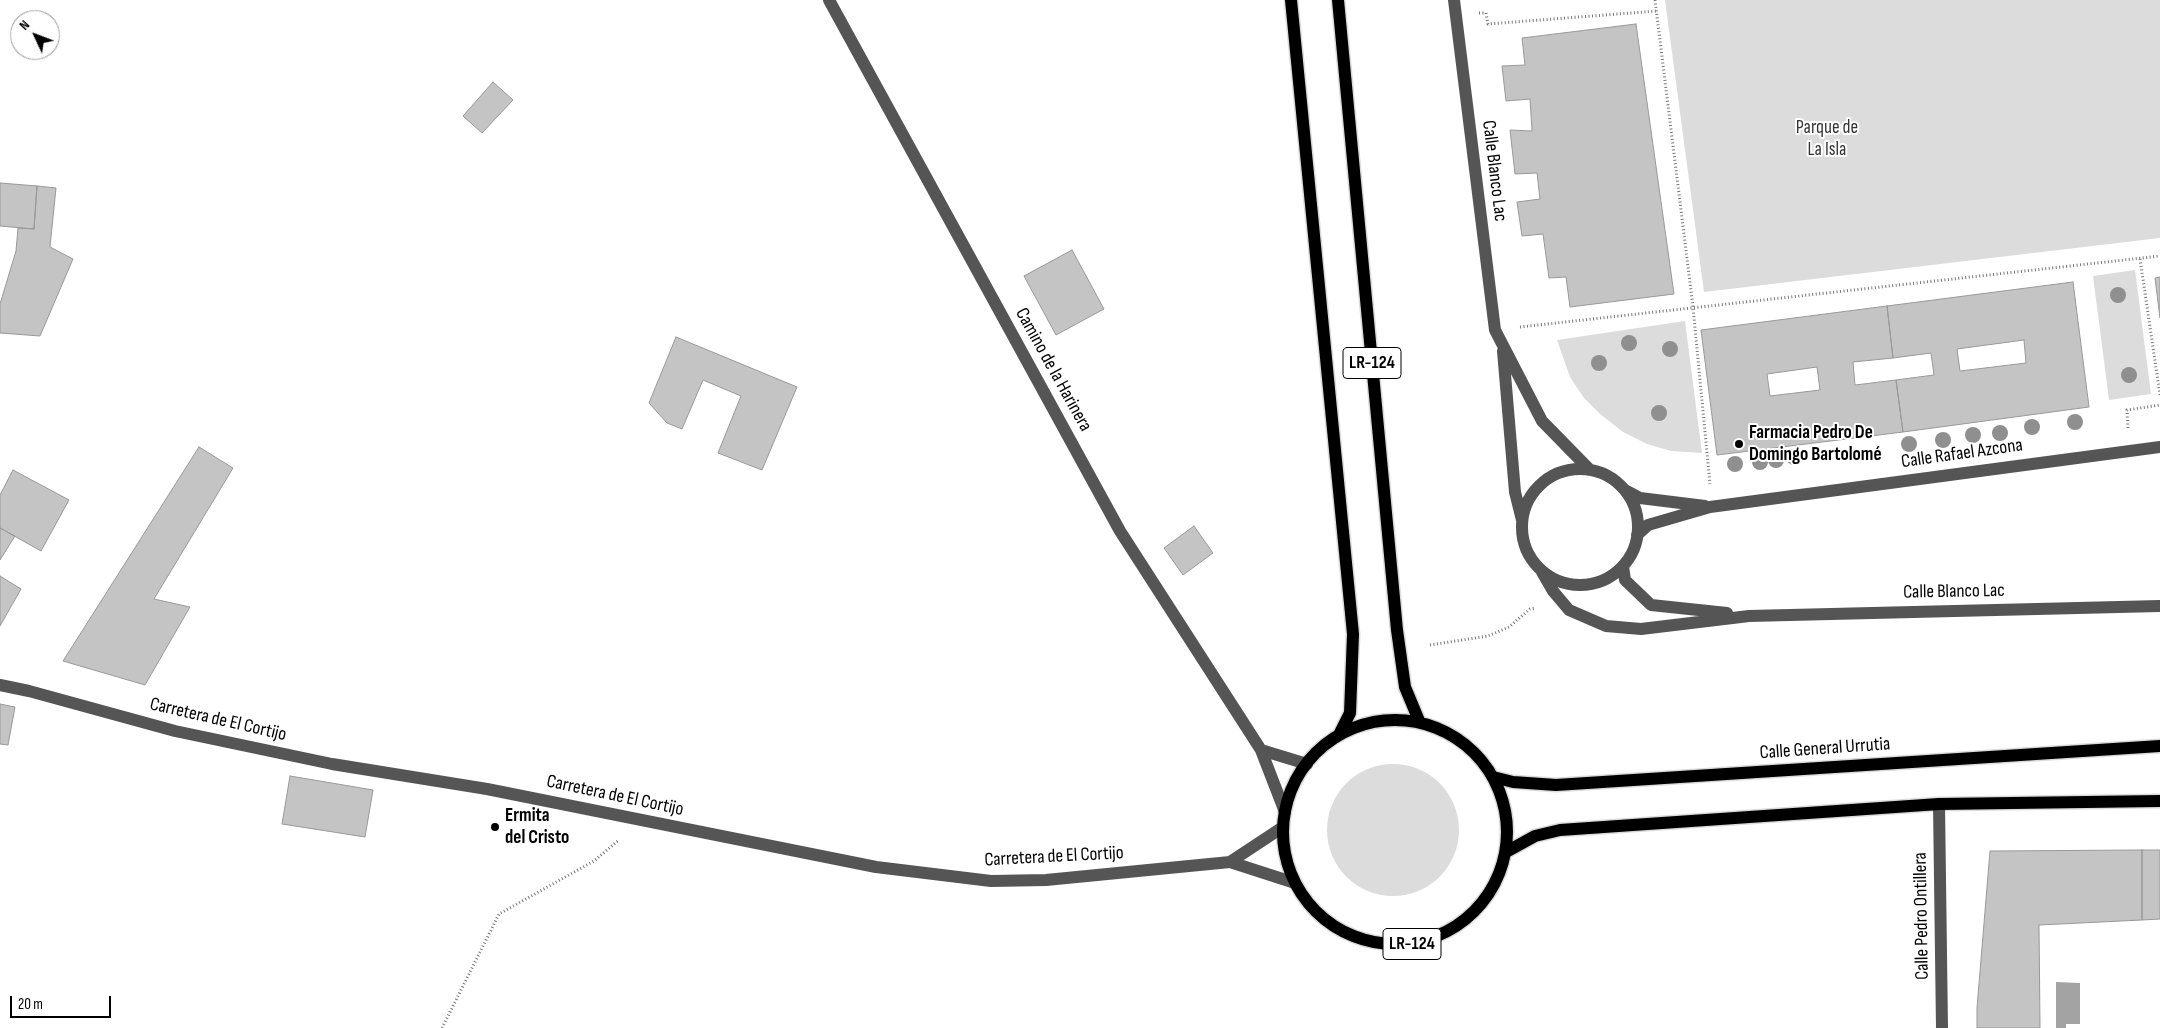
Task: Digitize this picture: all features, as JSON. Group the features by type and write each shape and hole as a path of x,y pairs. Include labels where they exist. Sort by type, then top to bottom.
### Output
{"main road":[{"name":"LR-124","path":"1291,0 1353,634 1350,713 1340,735"},
{"name":"LR-124","path":"1338,0 1396,630 1405,688 1420,723"},
{"name":"LR-124","path":"1400,720 1420,723 1438,728 1463,742 1482,761 1493,777 1506,813 1506,852 1498,878 1483,902 1463,922 1439,936 1412,944 1383,944 1356,938 1331,925 1310,907 1295,884 1285,856 1283,826 1285,812 1293,786 1306,764 1316,753 1340,735 1358,726 1379,721 1400,720"},
{"name":"Calle General Urrutia","path":"1493,777 1512,782 1556,785 2160,746"},
{"path":"1506,852 1535,836 1560,830 1939,804 2160,801"}],"street":[{"name":"Camino de la Harinera","path":"829,0 1120,531 1261,750 1285,812"},
{"name":"Calle Blanco Lac","path":"1454,0 1495,330 1542,421 1590,470"},
{"name":"Calle Blanco Lac","path":"1502,346 1515,492 1522,520"},
{"name":"Calle Rafael Azcona","path":"1637,535 1648,525 1710,507 2160,447"},
{"path":"1571,469 1590,470 1615,480 1625,490 1633,504 1637,519 1637,535 1632,551 1623,566 1612,576 1599,582 1584,585 1569,585 1542,572 1530,557 1522,540 1522,520 1527,502 1538,486 1553,475 1571,469"},
{"name":"Calle Rafael Azcona","path":"1625,490 1640,498 1710,507"},
{"name":"Calle Blanco Lac","path":"1623,566 1625,580 1651,605 1749,616"},
{"name":"Calle Blanco Lac","path":"1542,572 1569,610 1606,626 1642,629 1749,616 2160,606"},
{"name":"Carretera de El Cortijo","path":"0,685 29,691 175,731 332,764 487,788 876,867 991,881 1046,880 1230,862 1295,884"},
{"path":"1261,750 1306,764"},
{"name":"Calle Pedro Ontillera","path":"1939,804 1942,1028"},
{"name":"Carretera de El Cortijo","path":"1230,862 1283,826"}],"path":[{"path":"1655,0 1693,307 1708,461 1710,507"},
{"path":"1456,14 1486,13 1488,24 1657,11"},
{"path":"1495,330 2160,256"},
{"path":"2140,259 2160,395"},
{"path":"2130,450 2127,410 2160,405"},
{"path":"1430,645 1488,636 1509,627 1530,609 1561,600"},
{"path":"442,1028 499,914 594,861 642,821"}],"green space":[{"name":"Parque de La Isla","path":"1665,0 2160,0 2160,238 1704,292"},
{"path":"2135,270 2151,394 2109,400 2093,276"},
{"path":"1685,321 1702,453 1671,451 1647,444 1623,432 1600,414 1584,398 1570,377 1557,340"},
{"path":"1393,764 1406,765 1418,769 1440,783 1454,805 1458,817 1458,843 1454,855 1440,877 1418,891 1406,895 1393,896 1380,895 1368,891 1346,877 1332,855 1328,843 1327,830 1328,817 1332,805 1346,783 1368,769 1380,765"}],"shaded area":[{"path":"2056,982 2080,983 2080,1024 2066,1024 2066,1028 2056,1028"}],"building":[{"path":"1636,24 1674,294 1570,307 1566,277 1549,278 1543,234 1522,236 1517,202 1540,199 1537,173 1515,174 1510,130 1532,131 1530,99 1506,101 1502,66 1525,65 1522,38"},
{"path":"493,82 513,100 482,133 463,116"},
{"path":"0,183 37,186 34,229 0,226"},
{"path":"37,186 56,188 50,247 73,259 40,336 0,333 0,304 16,251 18,228 34,229"},
{"path":"1072,250 1104,309 1056,335 1024,276"},
{"path":"2160,277 2160,318 2155,278"},
{"path":"2073,282 2089,407 1903,432 1896,380 1934,375 1931,353 1893,358 1887,306","holes":["2024,340 2026,363 1960,371 1957,349"]},
{"path":"1887,306 1893,358 1853,362 1855,385 1896,380 1903,432 1717,455 1701,330","holes":["1817,367 1820,390 1770,396 1767,374"]},
{"path":"676,337 797,387 762,470 718,453 741,396 703,380 682,429 667,423 649,403"},
{"path":"199,447 233,468 154,599 190,607 145,685 63,661"},
{"path":"13,470 69,500 41,551 0,528 0,495"},
{"path":"1194,526 1213,553 1183,575 1164,548"},
{"path":"0,528 15,536 0,560"},
{"path":"0,576 21,589 0,626"},
{"path":"0,704 15,707 8,745 0,744"},
{"path":"290,776 373,790 365,837 282,824"},
{"path":"2142,850 2142,920 2039,925 2040,1028 1977,1028 1990,851"},
{"path":"2142,850 2160,850 2160,919 2142,920"}],"place":[{"name":"Farmacia Pedro De Domingo Bartolomé","path":"1739,444"},
{"name":"Ermita del Cristo","path":"495,827"}]}
